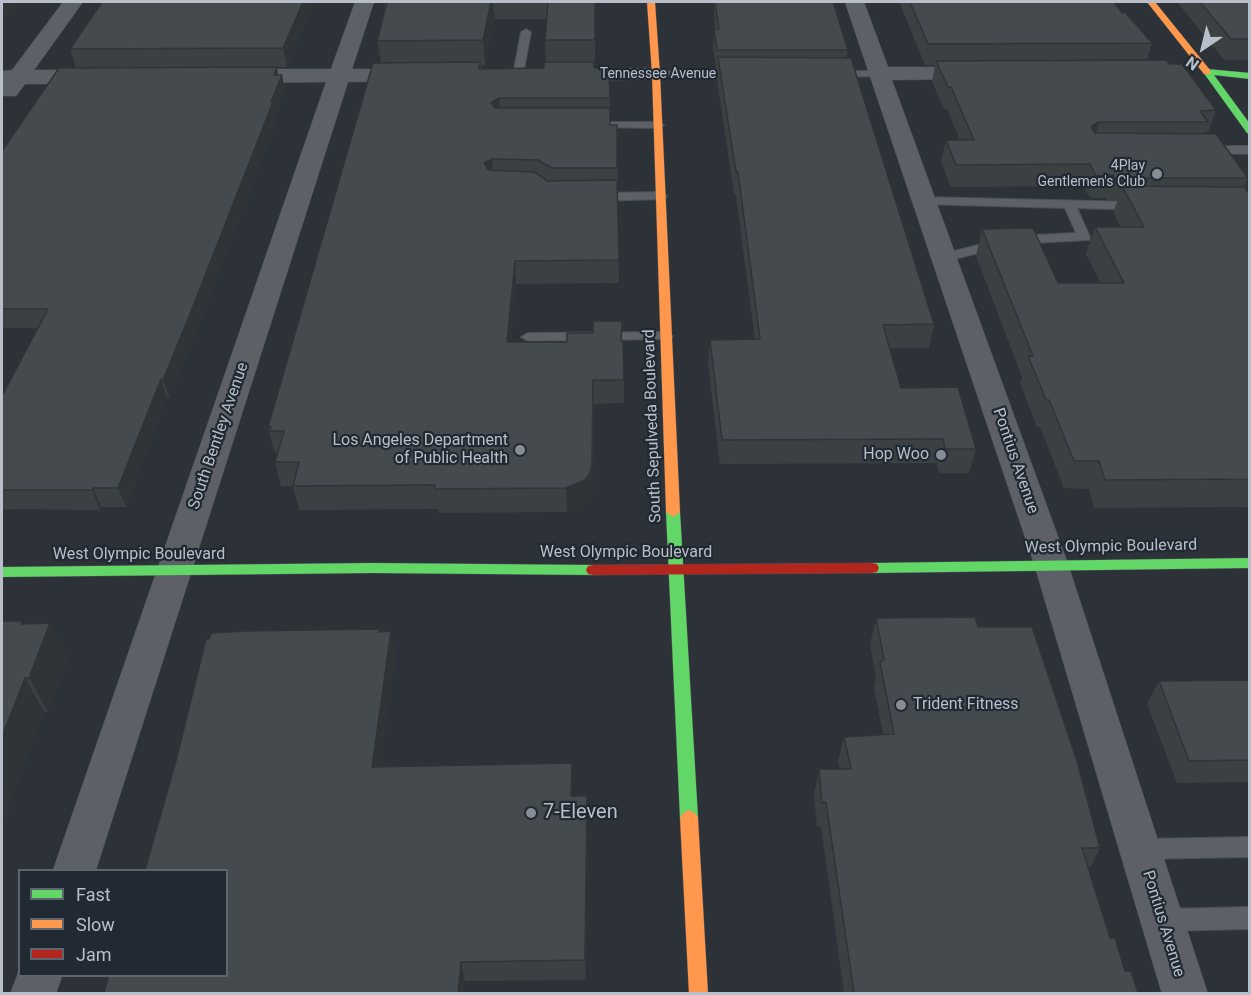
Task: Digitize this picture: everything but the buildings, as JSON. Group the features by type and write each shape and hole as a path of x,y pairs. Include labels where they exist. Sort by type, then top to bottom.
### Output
{"main road":[{"name":"South Sepulveda Boulevard","path":"651,2 656,74 676,571 699,993"},
{"path":"1151,2 1250,130"},
{"path":"1207,72 1250,76"},
{"name":"West Olympic Boulevard","path":"2,572 173,572 372,568 676,571 1250,563"}],"street":[{"path":"2,100 10,77 73,2"},
{"name":"South Bentley Avenue","path":"74,869 364,2"},
{"name":"Pontius Avenue","path":"854,2 1051,564 1185,993"},
{"path":"1184,72 1207,72"},
{"path":"879,74 1005,73"},
{"name":"Tennessee Avenue","path":"496,75 656,74"},
{"path":"212,76 438,75"},
{"path":"10,77 119,76"},
{"path":"33,993 38,977"}],"lane":[{"path":"518,75 526,32"},
{"name":"Tennessee Avenue","path":"656,74 751,74"},
{"path":"821,74 879,74"},
{"path":"581,125 658,124"},
{"path":"1193,150 1250,150"},
{"path":"580,197 661,196"},
{"path":"923,201 1149,206"},
{"path":"943,258 1014,240 1084,237 1070,206"},
{"path":"528,337 666,336"},
{"path":"1140,849 1250,847"},
{"path":"1162,920 1250,918"}],"traffic: fast":[{"path":"1207,72 1250,131"},
{"path":"1207,72 1250,76"},
{"path":"673,512 689,818"},
{"path":"872,568 1250,563"},
{"path":"2,572 373,568 593,570"}],"traffic: slow":[{"path":"651,2 656,74 673,512"},
{"path":"1151,2 1207,72"},
{"path":"689,818 699,994"}],"traffic: jam":[{"path":"593,570 872,568"}],"place":[{"name":"4Play Gentlemen's Club","path":"1157,174"},
{"name":"Los Angeles Department of Public Health","path":"520,450"},
{"name":"Hop Woo","path":"941,455"},
{"name":"Trident Fitness","path":"901,705"},
{"name":"7-Eleven","path":"531,813"}]}
